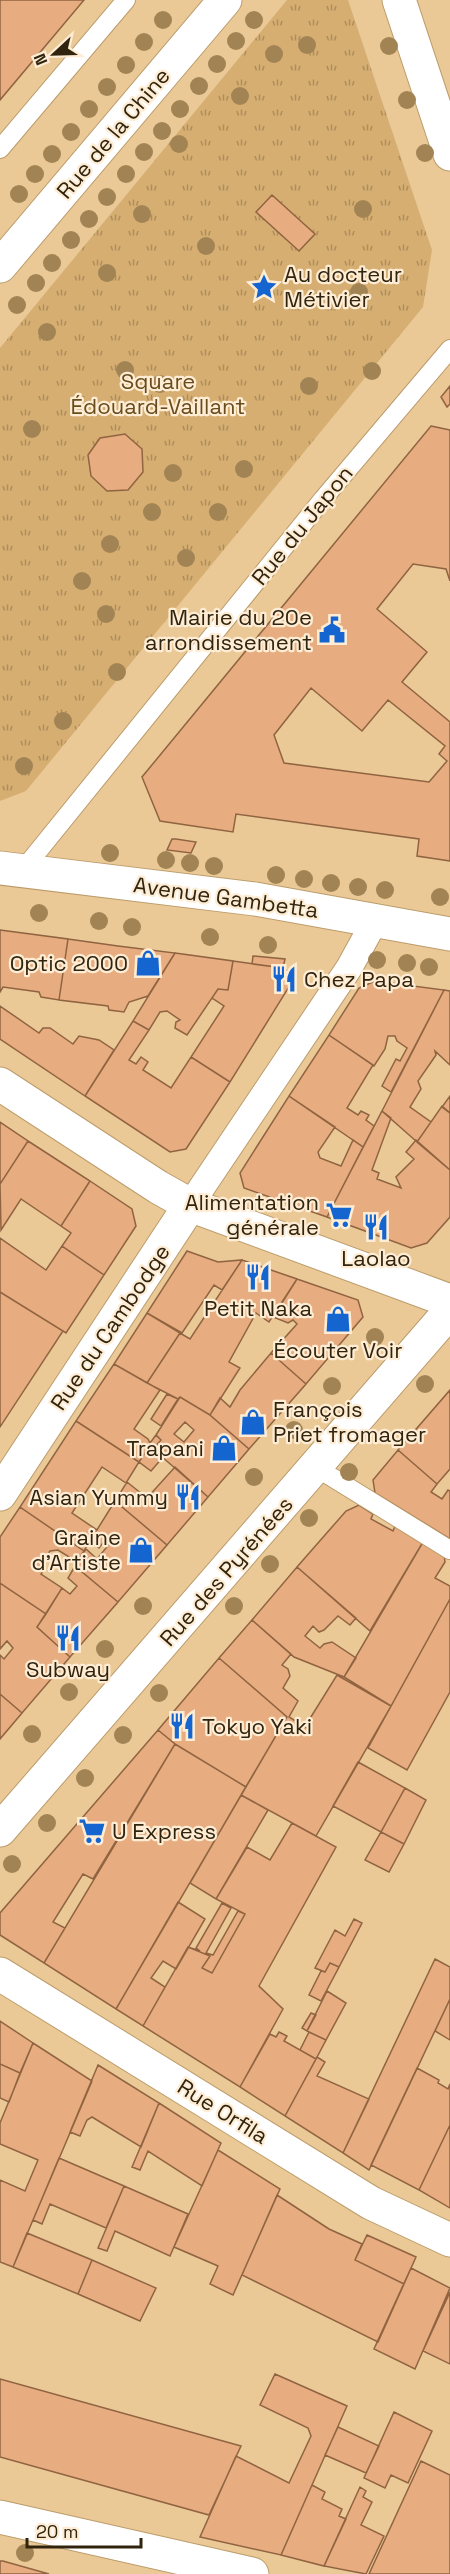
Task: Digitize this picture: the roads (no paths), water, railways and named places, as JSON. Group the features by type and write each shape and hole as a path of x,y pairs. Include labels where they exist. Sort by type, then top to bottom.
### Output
{"street":[{"name":"Rue de la Chine","path":"0,266 225,0"},
{"path":"399,0 450,154"},
{"name":"Avenue Gambetta","path":"11,870 255,899 450,934"},
{"name":"Rue du Cambodge","path":"0,1494 349,968 376,919"},
{"path":"0,1084 158,1187 190,1205 450,1301"},
{"name":"Rue des Pyrénées","path":"0,1830 450,1311"},
{"name":"Rue Orfila","path":"0,1974 371,2203 450,2240"},
{"path":"0,2517 252,2574"}],"lane":[{"path":"0,149 126,0"},
{"name":"Rue du Japon","path":"11,870 450,349"},
{"path":"316,1468 450,1550"}],"place":[{"name":"Au docteur Métivier","path":"264,287"},
{"name":"Mairie du 20e arrondissement","path":"332,630"},
{"name":"Optic 2000","path":"148,963"},
{"name":"Chez Papa","path":"284,979"},
{"name":"Alimentation générale","path":"339,1215"},
{"name":"Laolao","path":"376,1227"},
{"name":"Petit Naka","path":"258,1277"},
{"name":"Écouter Voir","path":"338,1319"},
{"name":"François Priet fromager","path":"253,1422"},
{"name":"Trapani","path":"224,1448"},
{"name":"Asian Yummy","path":"188,1497"},
{"name":"Graine d'Artiste","path":"141,1550"},
{"name":"Subway","path":"68,1638"},
{"name":"Tokyo Yaki","path":"182,1726"},
{"name":"U Express","path":"92,1831"}],"park label":[{"name":"Square Édouard-Vaillant","path":"158,394"}]}
